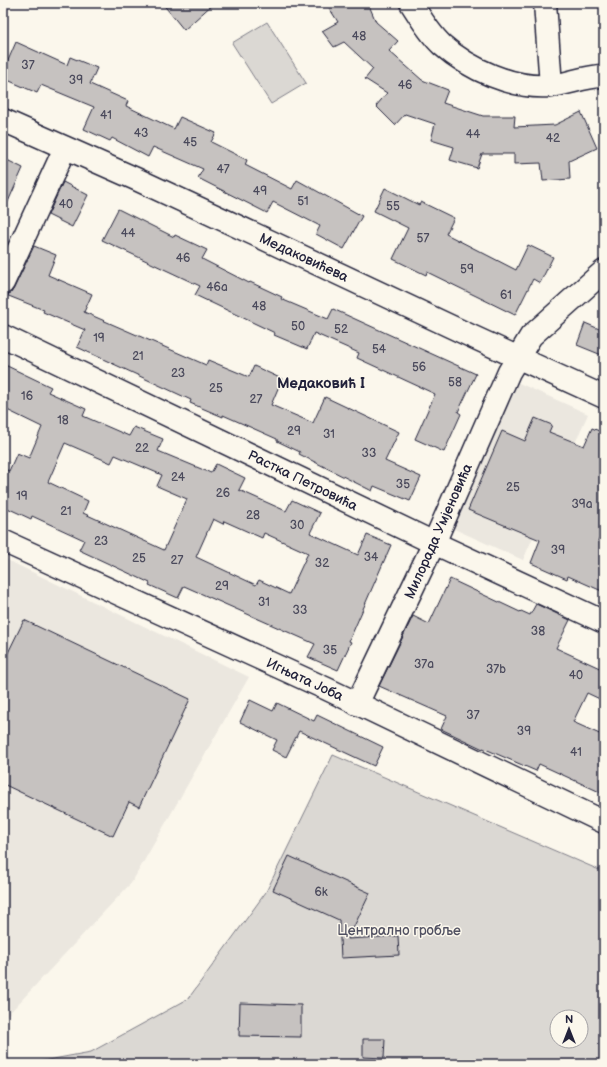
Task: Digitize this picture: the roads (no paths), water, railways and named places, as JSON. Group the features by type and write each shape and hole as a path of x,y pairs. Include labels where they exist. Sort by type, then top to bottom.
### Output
{"street":[{"path":"411,3 427,28 442,44 460,59 505,81 537,86 551,86 604,76"},
{"path":"545,3 551,86"},
{"name":"Медаковићева","path":"3,120 262,237 604,397"},
{"path":"3,283 65,148"},
{"name":"Милорада Умјеновића","path":"357,704 434,543 517,357 530,336 604,271"},
{"name":"Растка Петровића","path":"3,336 434,543 604,622"},
{"name":"Игњата Јоба","path":"3,541 327,689 604,822"}],"district":[{"name":"Медаковић I","path":"321,383"}],"park label":[{"name":"Централно гробље","path":"399,930"}]}
